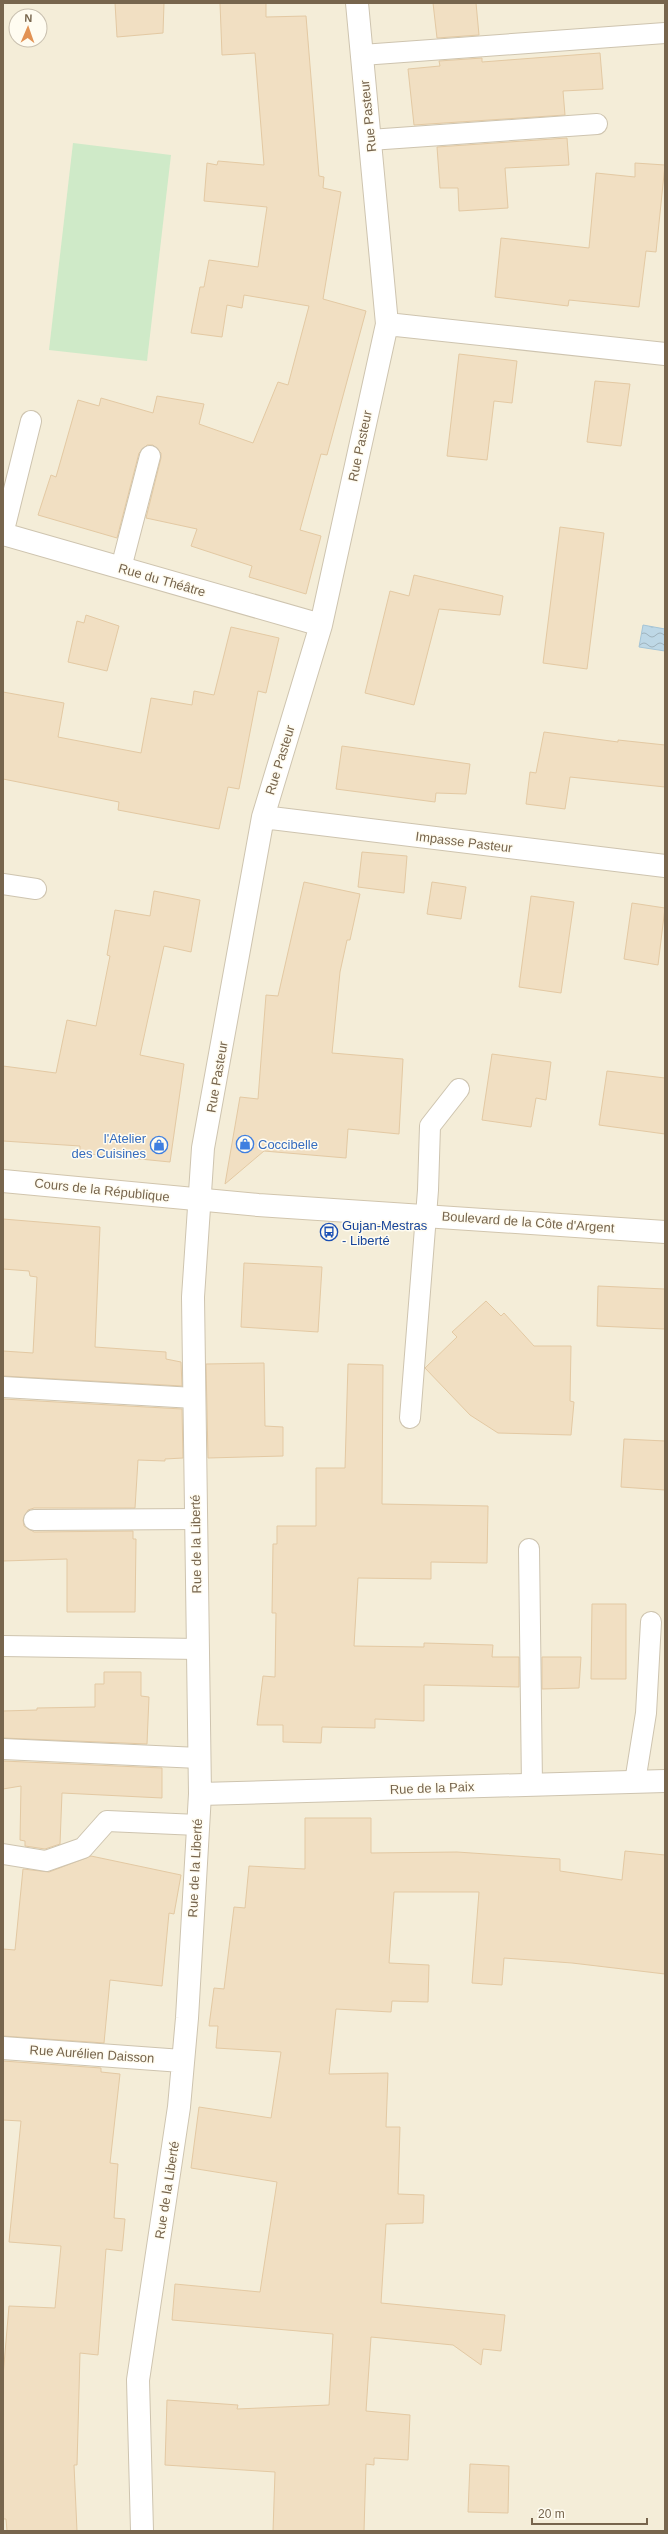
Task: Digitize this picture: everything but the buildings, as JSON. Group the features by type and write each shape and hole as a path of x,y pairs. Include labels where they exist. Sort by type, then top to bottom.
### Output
{"street":[{"name":"Rue Pasteur","path":"200,1201 203,1148 263,817 321,625 388,324 357,3"},
{"path":"388,324 665,354"},
{"name":"Rue du Théâtre","path":"3,534 321,625"},
{"name":"Impasse Pasteur","path":"263,817 665,866"},
{"name":"Cours de la République","path":"3,1180 200,1201"},
{"name":"Boulevard de la Côte d'Argent","path":"200,1201 665,1232"},
{"name":"Rue de la Liberté","path":"142,2531 138,2380 179,2107 187,2018 200,1794 193,1297 200,1201"},
{"name":"Rue de la Paix","path":"200,1794 665,1781"},
{"name":"Rue Aurélien Daisson","path":"3,2048 182,2061"}],"lane":[{"path":"362,55 665,33"},
{"path":"370,140 597,124"},
{"path":"3,534 31,421"},
{"path":"121,568 150,456"},
{"path":"3,884 36,889"},
{"path":"410,1418 421,1287 424,1215 428,1190 430,1126 459,1089"},
{"path":"3,1387 194,1398"},
{"path":"34,1520 196,1519"},
{"path":"529,1549 532,1785"},
{"path":"635,1782 646,1713 651,1622"},
{"path":"3,1646 198,1648"},
{"path":"3,1749 199,1758"},
{"path":"3,1854 46,1861 83,1848 108,1821 198,1825"}],"shaded area":[{"path":"3,3 665,3 665,2531 3,2531"}],"green space":[{"path":"73,143 171,155 147,361 49,350"}],"water":[{"path":"643,625 665,629 665,651 639,647"}],"place":[{"name":"Coccibelle","path":"245,1144"},
{"name":"l'Atelier des Cuisines","path":"159,1145"},
{"name":"Gujan-Mestras - Liberté","path":"329,1232"}]}
